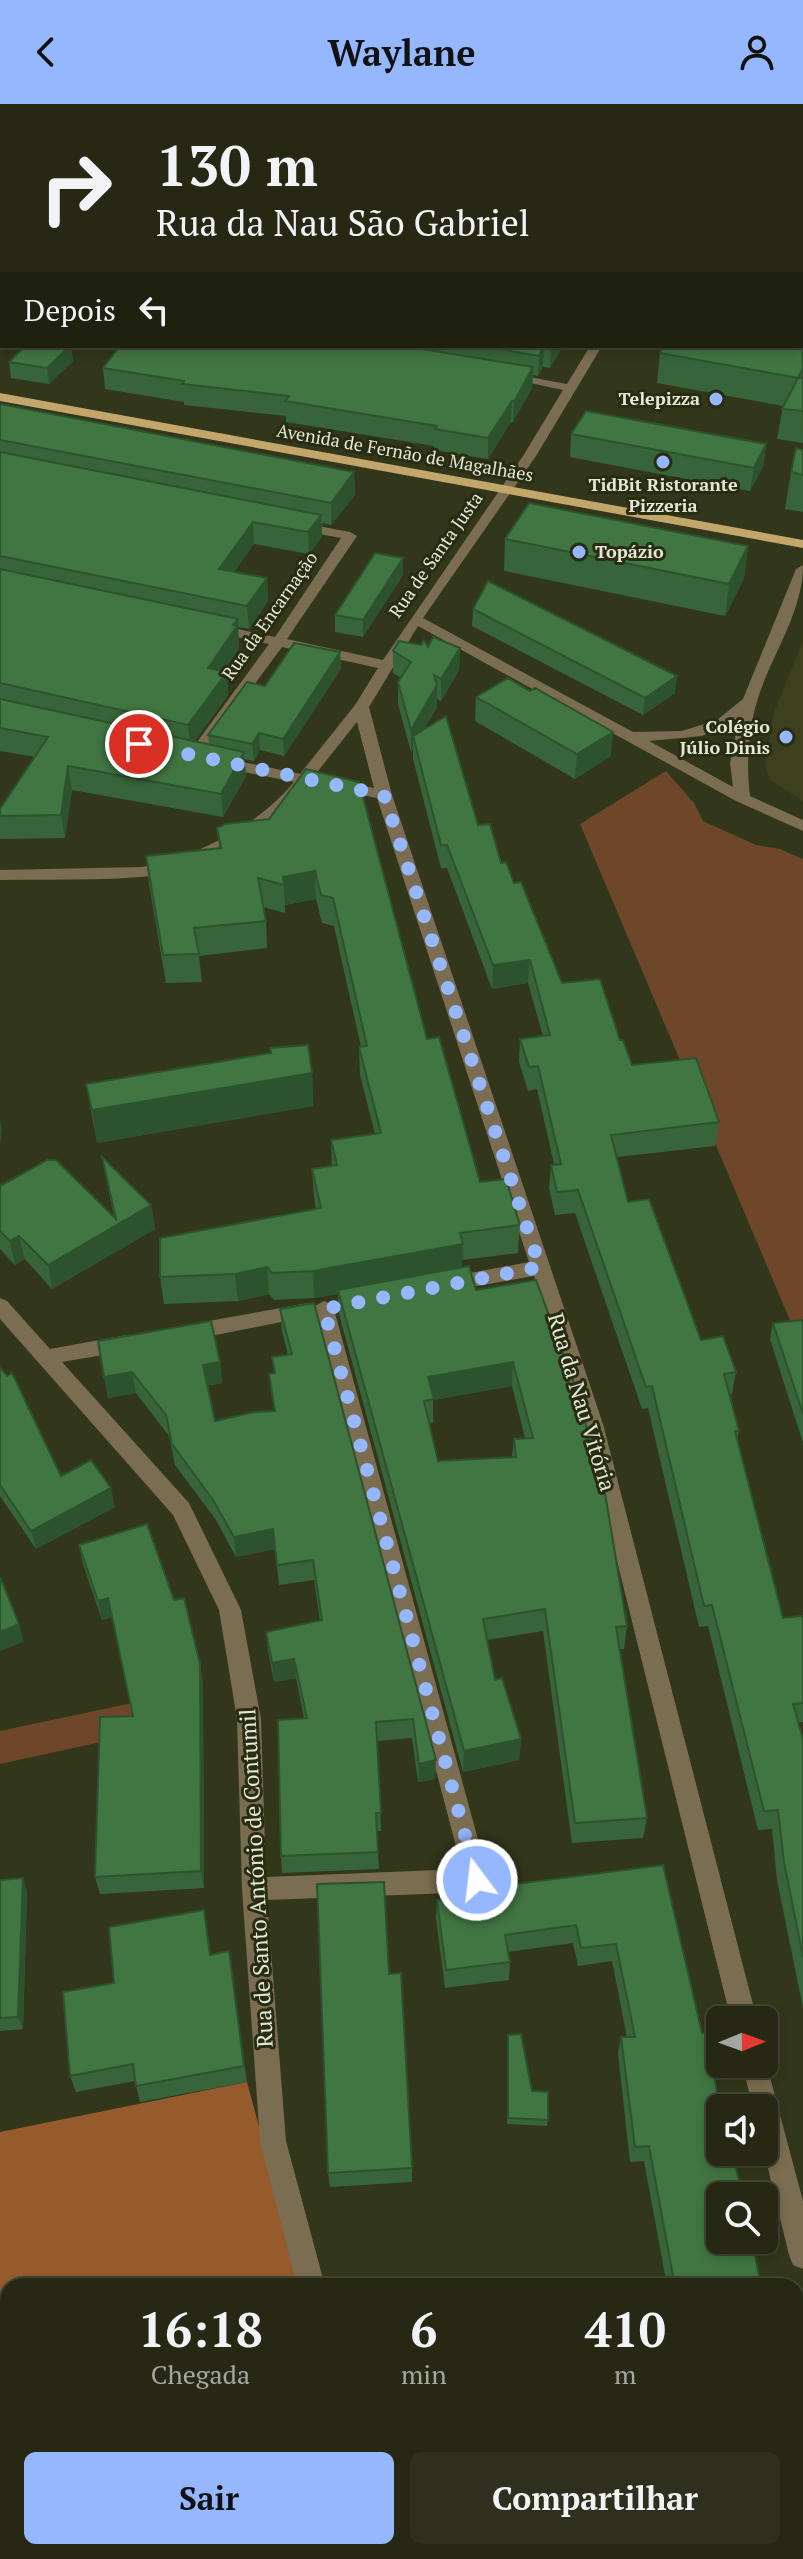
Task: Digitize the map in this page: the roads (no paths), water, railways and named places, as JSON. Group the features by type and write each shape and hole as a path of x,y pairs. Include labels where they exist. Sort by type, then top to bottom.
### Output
{"main road":[{"name":"Avenida de Fernão de Magalhães","path":"0,397 803,544"}],"street":[{"name":"Rua de Santa Justa","path":"0,875 142,872 167,867 225,843 286,802 361,707 415,619 507,489 595,348"},
{"path":"492,375 570,388"},
{"name":"Rua da Encarnação","path":"289,524 350,536 279,641 187,755 303,780"},
{"path":"742,798 738,763 750,699 803,569"},
{"path":"415,619 742,798 803,826"},
{"path":"201,625 386,665"},
{"path":"629,736 674,737 712,731 731,720 750,699"},
{"path":"303,780 384,795 361,707"},
{"name":"Rua da Nau Vitória","path":"384,795 593,1424 740,2006"},
{"path":"428,1288 540,1267"},
{"name":"Rua de Santo António de Contumil","path":"0,1306 181,1509 230,1610 249,1719 254,1889 273,2141 309,2278"},
{"path":"173,1335 331,1307 477,1880 254,1889"},
{"path":"47,1357 143,1340"},
{"path":"759,2078 803,2255"}],"place":[{"name":"Telepizza","path":"716,399"},
{"name":"TidBit Ristorante Pizzeria","path":"663,462"},
{"name":"Topázio","path":"579,552"},
{"name":"Colégio Júlio Dinis","path":"786,737"}]}
